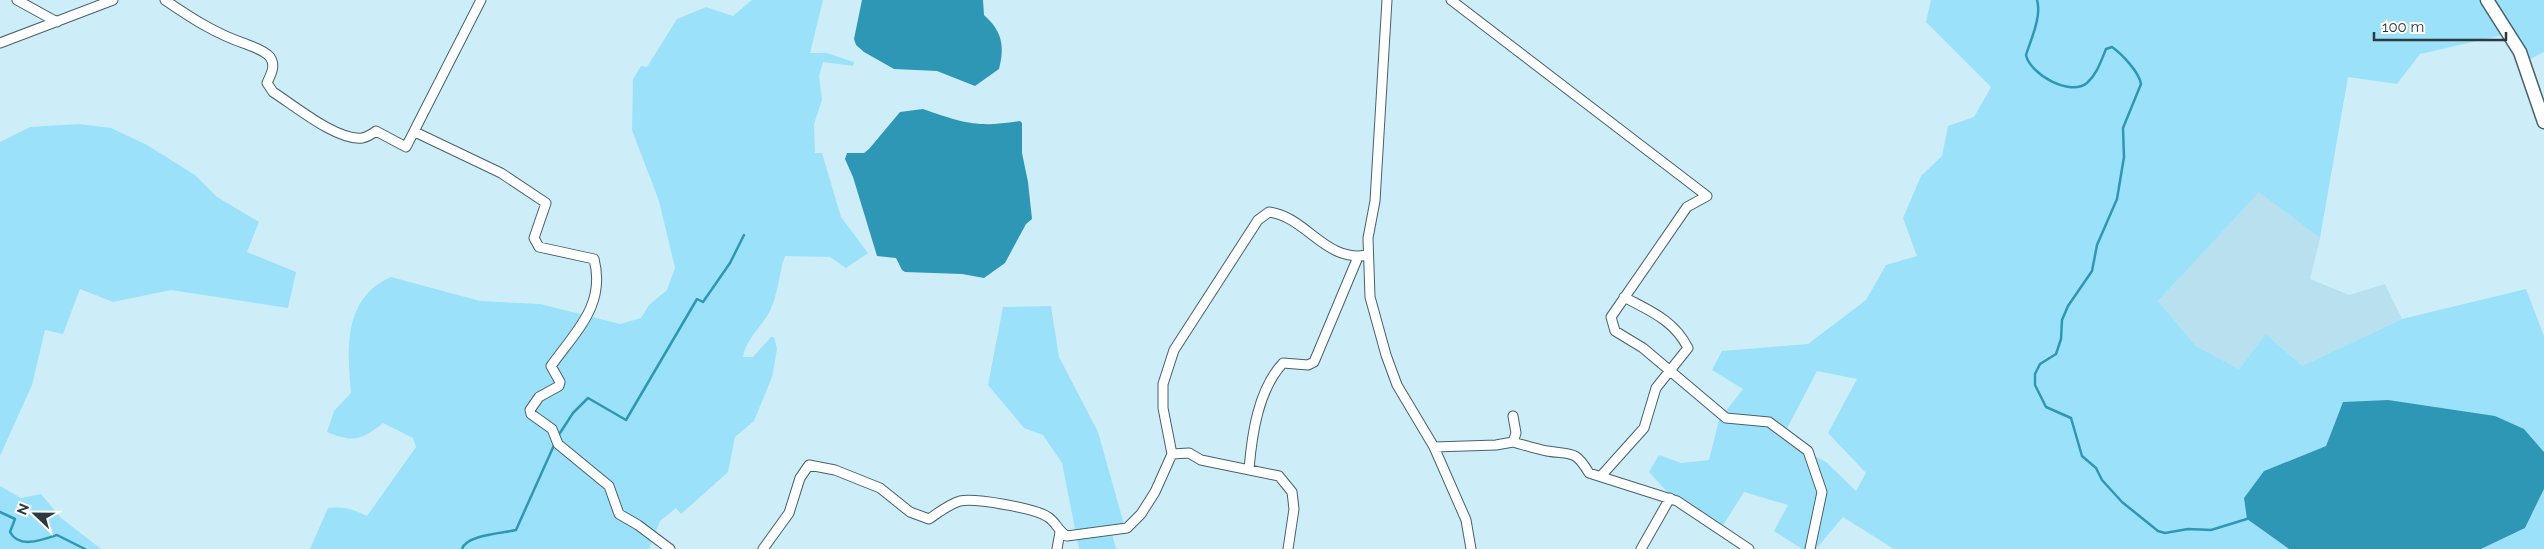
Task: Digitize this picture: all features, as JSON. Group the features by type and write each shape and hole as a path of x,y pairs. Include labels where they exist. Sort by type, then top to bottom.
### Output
{"street":[{"path":"17,0 57,22"},
{"path":"0,43 113,0"},
{"path":"165,0 194,21 227,37 264,51 271,59 273,69 267,83 273,92 338,134 353,138 364,138 376,131 406,147 481,0"},
{"path":"1387,0 1375,201 1368,238 1370,297 1386,355 1397,385 1434,447 1466,520 1472,549"},
{"path":"1451,0 1707,196 1687,207 1624,296 1611,318 1615,331 1643,348 1726,418 1769,422 1808,451 1822,492 1810,549"},
{"path":"2487,0 2520,52 2544,122"},
{"path":"415,132 501,173 546,203 534,238 539,247 594,259 598,275 598,288 594,303 551,366 560,382 559,386 538,397 530,410 531,414 552,429 557,439 609,486 619,514 638,525 670,549"},
{"path":"763,549 788,513 800,478 809,465 835,470 880,488 910,512 929,519 960,502 975,502 1026,509 1041,514 1049,517 1060,532 1067,536 1126,528 1141,514 1155,492 1172,454 1163,408 1163,384 1174,350 1258,220 1269,212 1284,215 1338,253 1358,257 1368,255"},
{"path":"1249,469 1252,435 1262,400 1276,370 1283,363 1308,365 1314,362 1358,257"},
{"path":"1602,476 1644,428 1656,388 1688,348 1681,333 1669,322 1624,296"},
{"path":"1513,416 1516,433 1513,442"},
{"path":"1434,447 1496,446 1513,442 1548,451 1570,452 1581,459 1589,473 1670,498 1691,509 1749,549"},
{"path":"1172,454 1189,453 1201,460 1278,476 1292,492 1294,509 1288,549"},
{"path":"1641,549 1670,498"},
{"path":"1057,549 1060,532"}],"shaded area":[{"path":"752,0 823,0 810,53 827,53 854,62 853,66 823,62 819,76 822,100 814,124 815,153 822,153 841,217 868,253 846,268 830,257 785,256 772,306 748,343 743,357 753,357 771,337 774,337 777,349 772,377 754,421 735,437 728,472 681,514 676,508 660,521 649,549 310,549 328,508 339,507 367,516 416,447 413,438 383,423 369,433 357,438 344,438 327,432 334,411 351,393 349,342 352,326 356,311 375,286 391,277 480,301 540,304 620,324 641,318 649,305 667,290 675,268 659,201 632,130 633,79 641,66 647,67 677,19 706,7 733,16"},
{"path":"862,0 983,0 984,15 995,27 1002,46 999,69 975,86 937,71 894,69 864,52 856,45 854,39"},
{"path":"1931,0 2544,0 2544,52 2520,64 2503,35 2420,54 2397,84 2348,77 2320,238 2259,192 2158,301 2196,346 2239,369 2266,334 2302,366 2402,319 2526,289 2544,336 2544,452 2524,429 2343,402 2326,446 2264,471 2247,519 2289,549 1894,549 1843,517 1816,549 1802,549 1774,531 1788,505 1744,492 1720,530 1682,508 1649,472 1659,455 1681,463 1709,460 1719,420 1743,389 1712,370 1722,351 1808,344 1866,300 1886,265 1917,256 1903,218 1921,176 1942,156 1948,126 1974,117 1991,87 1926,22","holes":["1817,371 1857,379 1828,433 1866,473 1856,491 1826,462 1782,438"]},
{"path":"923,109 971,123 993,124 1020,121 1022,123 1022,153 1028,182 1032,219 1026,224 1005,263 984,278 962,274 905,272 896,258 877,256 853,177 845,159 847,153 864,153 869,149 900,112"},
{"path":"79,124 111,128 147,145 195,175 217,197 259,222 247,252 296,272 288,308 171,290 113,302 80,289 63,334 45,330 32,385 0,456 0,142 30,127"},
{"path":"2259,191 2320,238 2310,279 2349,295 2385,284 2402,319 2302,366 2266,334 2239,369 2196,346 2158,301"},
{"path":"1051,306 1059,357 1098,432 1125,528 1111,530 1116,549 1079,549 1062,463 1043,435 1024,428 988,385 1003,307"},
{"path":"2388,400 2495,416 2524,429 2544,452 2544,489 2525,528 2481,549 2289,549 2247,519 2244,498 2264,471 2326,446 2343,402"},
{"path":"0,486 21,498 41,494 61,518 101,549 0,549"},
{"path":"2544,489 2544,549 2481,549 2525,528"}],"waterway":[{"path":"2037,0 2037,20 2026,55 2029,62 2043,76 2061,85 2080,87 2093,76 2106,49 2112,47 2130,64 2140,79 2141,84 2123,128 2124,157 2117,199 2097,245 2092,271 2068,306 2062,320 2061,339 2056,354 2040,364 2035,374 2035,385 2046,407 2071,418 2082,456 2096,468 2102,480 2122,502 2158,531 2165,533 2188,529 2211,530 2250,518"},
{"path":"558,436 573,413 588,398 626,420 697,299 703,302 730,263 744,235"},
{"path":"462,549 465,544 477,538 516,530 555,443"},
{"path":"0,512 15,519 10,532 19,540 31,542 57,535 85,549"}]}
